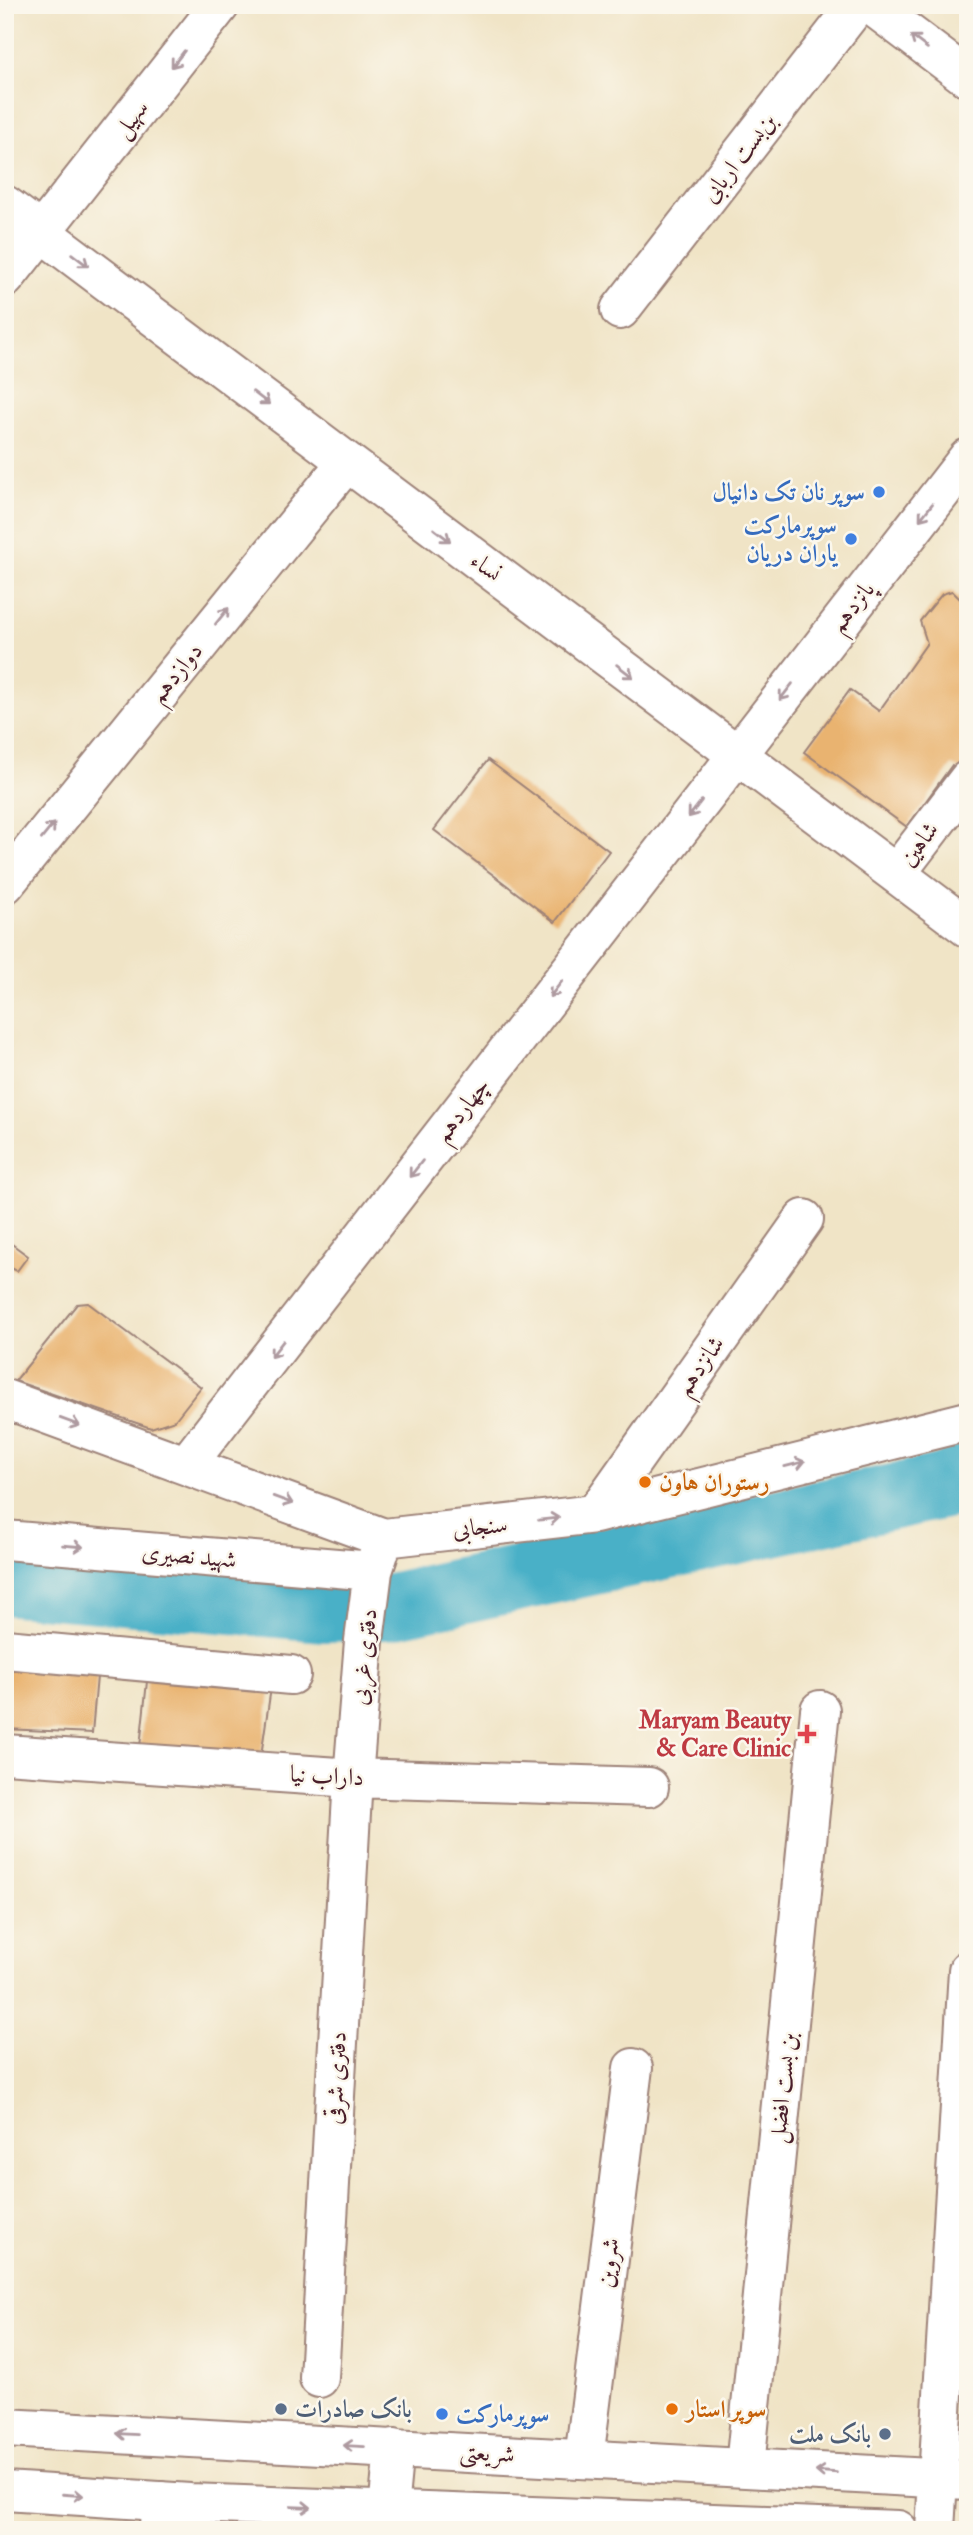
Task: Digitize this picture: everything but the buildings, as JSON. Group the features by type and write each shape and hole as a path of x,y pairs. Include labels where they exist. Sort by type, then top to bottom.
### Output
{"street":[{"name":"سهیل","path":"5,278 220,5"},
{"name":"بن‌بست اربابی","path":"620,310 857,5"},
{"path":"870,5 968,78"},
{"name":"نساء","path":"5,205 968,928"},
{"name":"پانزدهم","path":"737,755 968,458"},
{"name":"دوازدهم","path":"5,884 346,463"},
{"name":"چهاردهم","path":"187,1464 737,755"},
{"name":"شاهین","path":"897,874 968,780"},
{"name":"شانزدهم","path":"595,1514 804,1219"},
{"name":"سنجابی","path":"5,1399 187,1464 379,1554 595,1514 968,1421"},
{"name":"شهید نصیری","path":"5,1541 379,1554"},
{"name":"دفتری غربی","path":"353,1778 364,1641 379,1554"},
{"path":"5,1649 291,1675"},
{"name":"بن بست افضل","path":"745,2467 820,1710"},
{"name":"داراب نیا","path":"5,1754 353,1778 649,1787"},
{"name":"دفتری شرقی","path":"319,2378 353,1778"},
{"path":"935,2530 953,2479 943,2385 968,1970"},
{"name":"شروین","path":"584,2459 633,2068"},
{"path":"886,2475 901,2464 916,2446 943,2385"},
{"name":"شریعتی","path":"5,2428 953,2479"},
{"path":"388,2510 394,2448"},
{"path":"5,2491 159,2515 388,2510 701,2525 898,2530"}],"waterway":[{"path":"5,1582 326,1609 386,1607 944,1486 968,1477"}],"place":[{"name":"سوپر نان تک دانیال","path":"879,492"},
{"name":"سوپرمارکت یاران دریان","path":"851,539"},
{"name":"رستوران هاون","path":"645,1482"},
{"name":"Maryam Beauty & Care Clinic","path":"807,1734"},
{"name":"بانک صادرات","path":"281,2409"},
{"name":"سوپر استار","path":"672,2409"},
{"name":"سوپرمارکت","path":"442,2414"},
{"name":"بانک ملت","path":"885,2434"}]}
